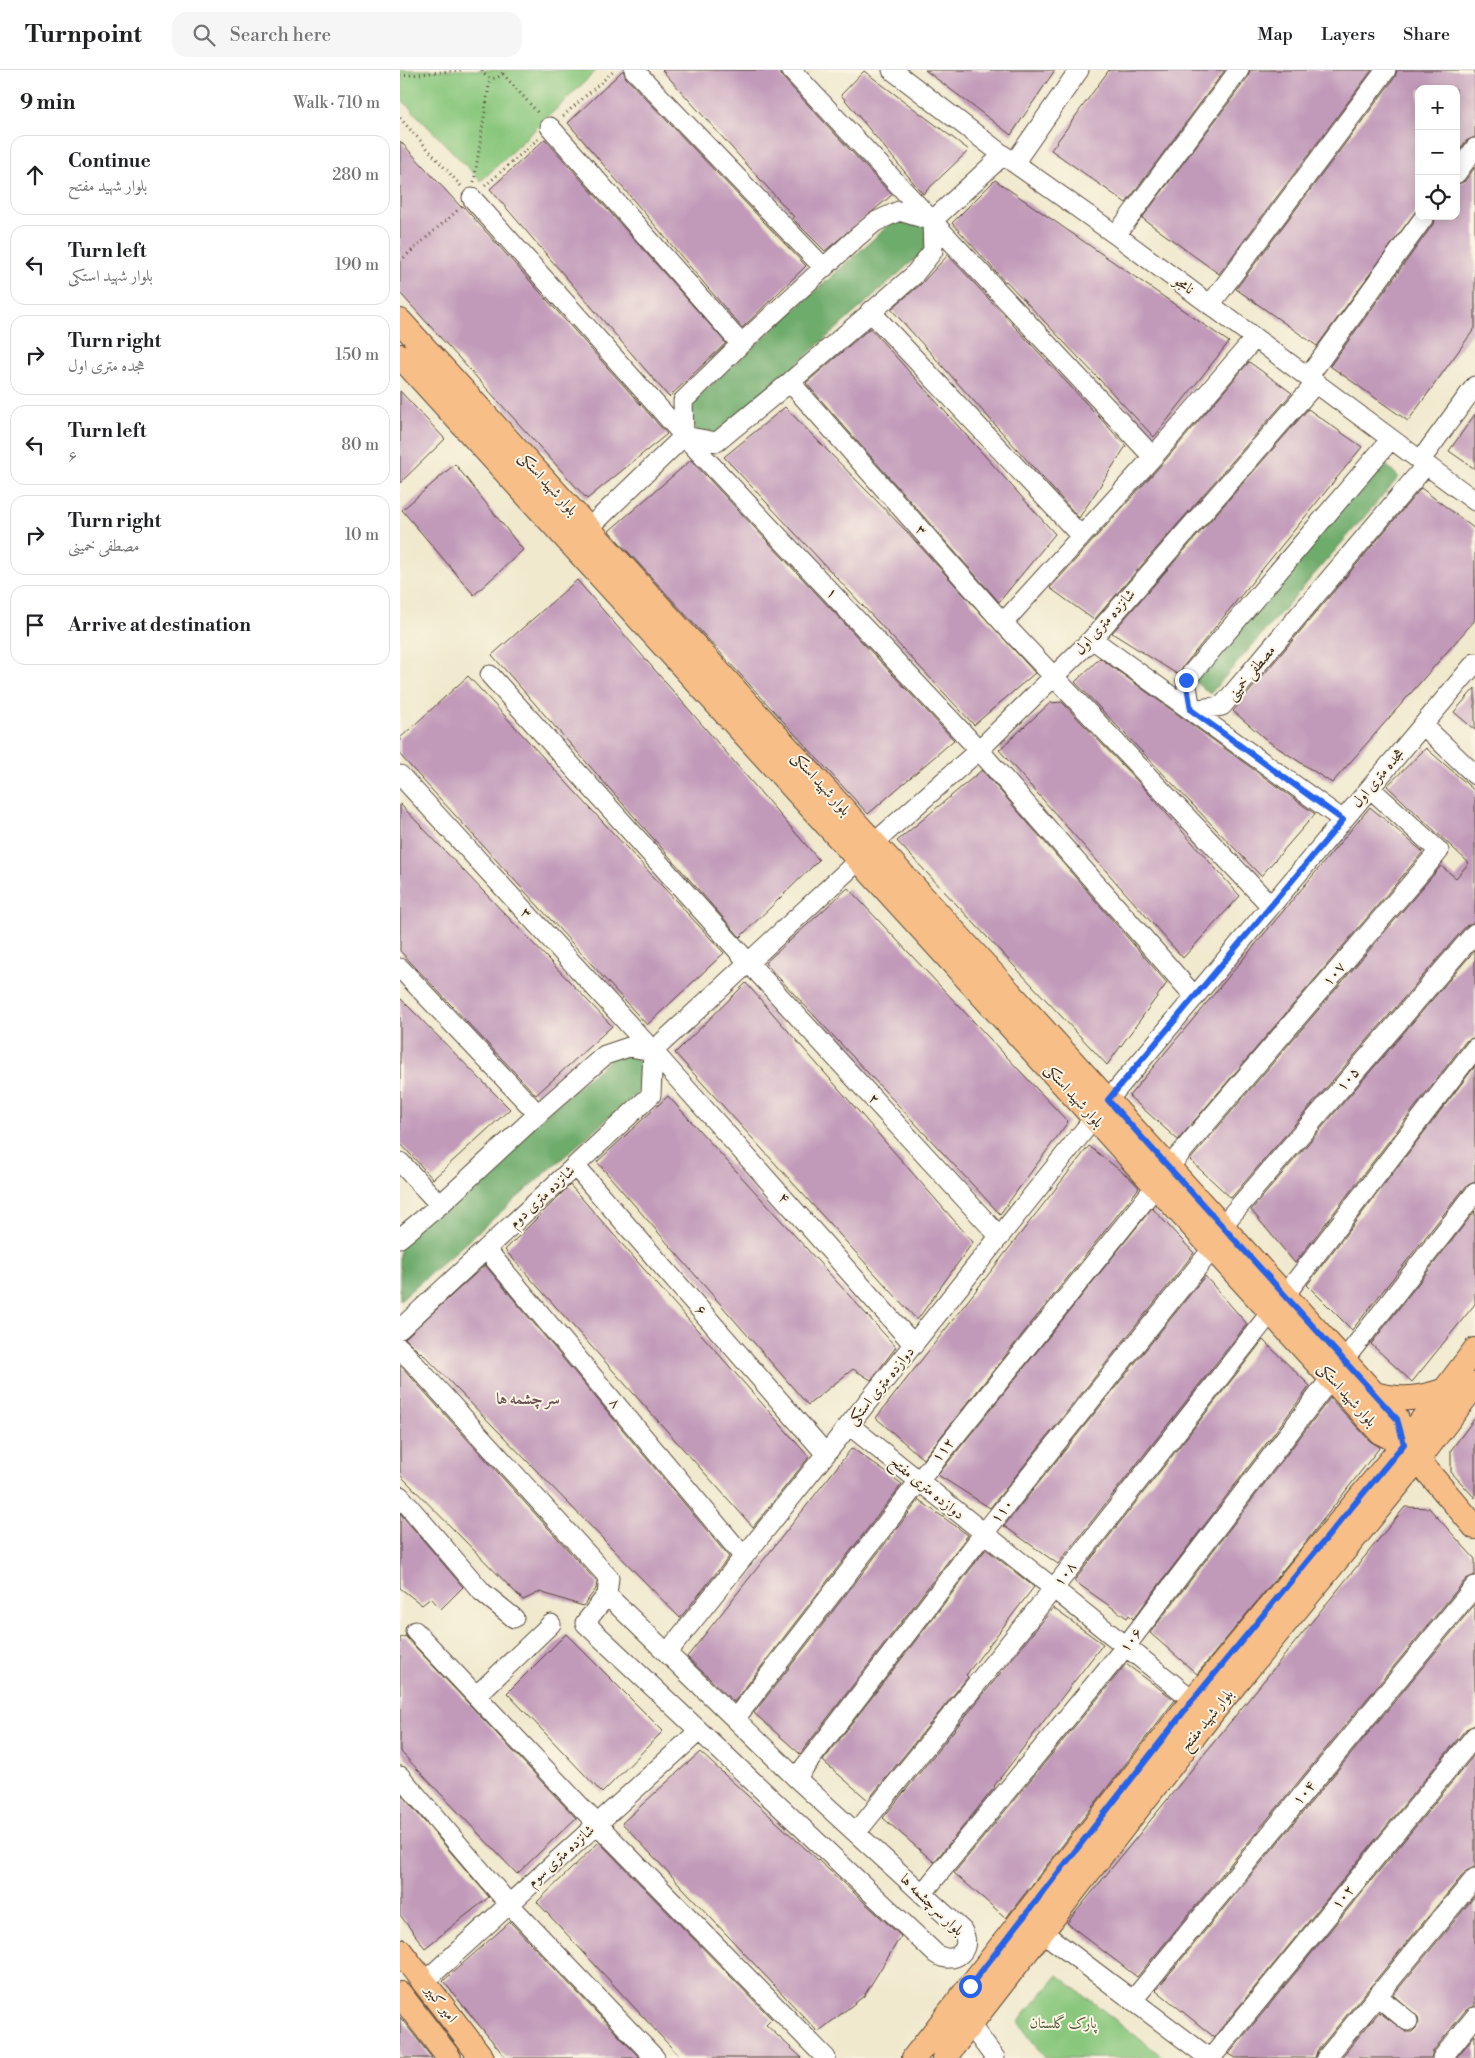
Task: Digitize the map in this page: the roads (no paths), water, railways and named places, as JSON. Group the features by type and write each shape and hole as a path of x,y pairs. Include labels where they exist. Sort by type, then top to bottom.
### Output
{"main road":[{"name":"بلوار شهید استکی","path":"400,321 588,528 778,754"},
{"name":"بلوار شهید استکی","path":"400,356 778,754 867,851 1162,1177 1213,1248 1278,1304 1338,1369 1380,1432 1411,1452"},
{"name":"بلوار شهید استکی","path":"1162,1177 1222,1226 1278,1304"},
{"name":"بلوار شهید مفتح","path":"914,2058 981,1972 1137,1790 1211,1714 1411,1452 1445,1390 1475,1350"},
{"name":"بلوار شهید استکی","path":"1338,1369 1375,1394 1397,1419 1411,1452"},
{"name":"بلوار شهید مفتح","path":"944,2058 1041,1931 1137,1790 1193,1700 1411,1452 1475,1385"},
{"path":"1375,1394 1387,1398 1421,1398 1445,1390"},
{"path":"1411,1452 1475,1527"},
{"name":"امیر کبیر","path":"400,1951 482,2058"},
{"path":"969,2023 981,1972"},
{"name":"امیر کبیر","path":"401,1998 449,2058"}],"street":[{"path":"634,70 824,268"},
{"path":"791,70 1153,457"},
{"name":"نامجو","path":"892,70 1008,159 1116,235 1475,501"},
{"path":"932,221 1008,159 1078,70"},
{"path":"1116,235 1239,70"},
{"path":"1210,305 1386,70"},
{"path":"550,127 741,344"},
{"path":"1460,169 1475,148"},
{"path":"472,198 684,436 717,442 913,276 933,251 932,221"},
{"path":"588,528 684,436 682,401 741,344 875,222 900,211 932,221"},
{"name":"شانزده متری اول","path":"867,851 979,750 1092,639 1312,380 1422,220"},
{"path":"870,311 1080,535"},
{"path":"1003,623 1080,535 1153,457 1255,338"},
{"name":"۳","path":"790,382 1003,623 1055,676"},
{"name":"مصطفی خمینی","path":"1191,710 1222,706 1423,463 1475,386"},
{"name":"۱","path":"684,436 979,750"},
{"path":"1191,710 1186,680 1391,439"},
{"path":"1092,639 1343,820"},
{"name":"هجده متری اول","path":"1101,1109 1270,905 1475,663"},
{"path":"490,675 748,962"},
{"path":"1055,676 1270,905"},
{"path":"1423,725 1475,775"},
{"path":"979,750 1195,997"},
{"name":"۳","path":"400,775 653,1051"},
{"name":"۱۰۷","path":"1162,1177 1438,851 1370,788"},
{"path":"400,1238 440,1205 605,1055 629,1047 653,1051 867,851"},
{"name":"۱۰۵","path":"1222,1226 1475,933"},
{"name":"۲","path":"748,962 1000,1237"},
{"path":"400,968 538,1114"},
{"name":"۱۰۸","path":"856,1833 1054,1588 1278,1304 1475,1048"},
{"name":"شانزده متری دوم","path":"400,1329 651,1095 653,1051"},
{"name":"۴","path":"653,1051 914,1345"},
{"name":"دوازده متری استکی","path":"667,1654 1101,1109"},
{"path":"400,1162 440,1205"},
{"name":"۶","path":"575,1166 826,1454"},
{"name":"۱۱۲","path":"735,1719 918,1481 1162,1177"},
{"name":"۱۰۶","path":"922,1894 1126,1646 1475,1193"},
{"name":"۱۱۰","path":"796,1778 984,1533 1213,1248"},
{"name":"۸","path":"486,1249 744,1558"},
{"path":"400,1348 609,1578 607,1595"},
{"name":"دوازده متری مفتح","path":"849,1425 1193,1700"},
{"path":"400,1496 482,1592 514,1618"},
{"name":"۱۰۴","path":"1133,2000 1475,1586"},
{"name":"بلوار سرچشمه ها","path":"607,1595 667,1654 796,1778 962,1930 966,1937 966,1943 960,1954 949,1959 943,1959 936,1954 585,1623 607,1595"},
{"path":"476,1696 551,1624"},
{"path":"415,1631 597,1824 826,2058"},
{"name":"شانزده متری سوم","path":"424,1982 699,1731"},
{"name":"۱۰۲","path":"1210,2058 1475,1736"},
{"path":"400,1776 509,1904 655,2058"},
{"path":"1326,2058 1475,1878"},
{"path":"1041,1931 1210,2058"},
{"path":"960,1954 981,1972"},
{"path":"1377,1996 1408,2021"},
{"path":"1442,2058 1475,2017"},
{"path":"969,2023 995,2058"}],"district":[{"name":"سر چشمه ها","path":"528,1399"}],"park label":[{"name":"پارک گلستان","path":"1063,2023"}]}
